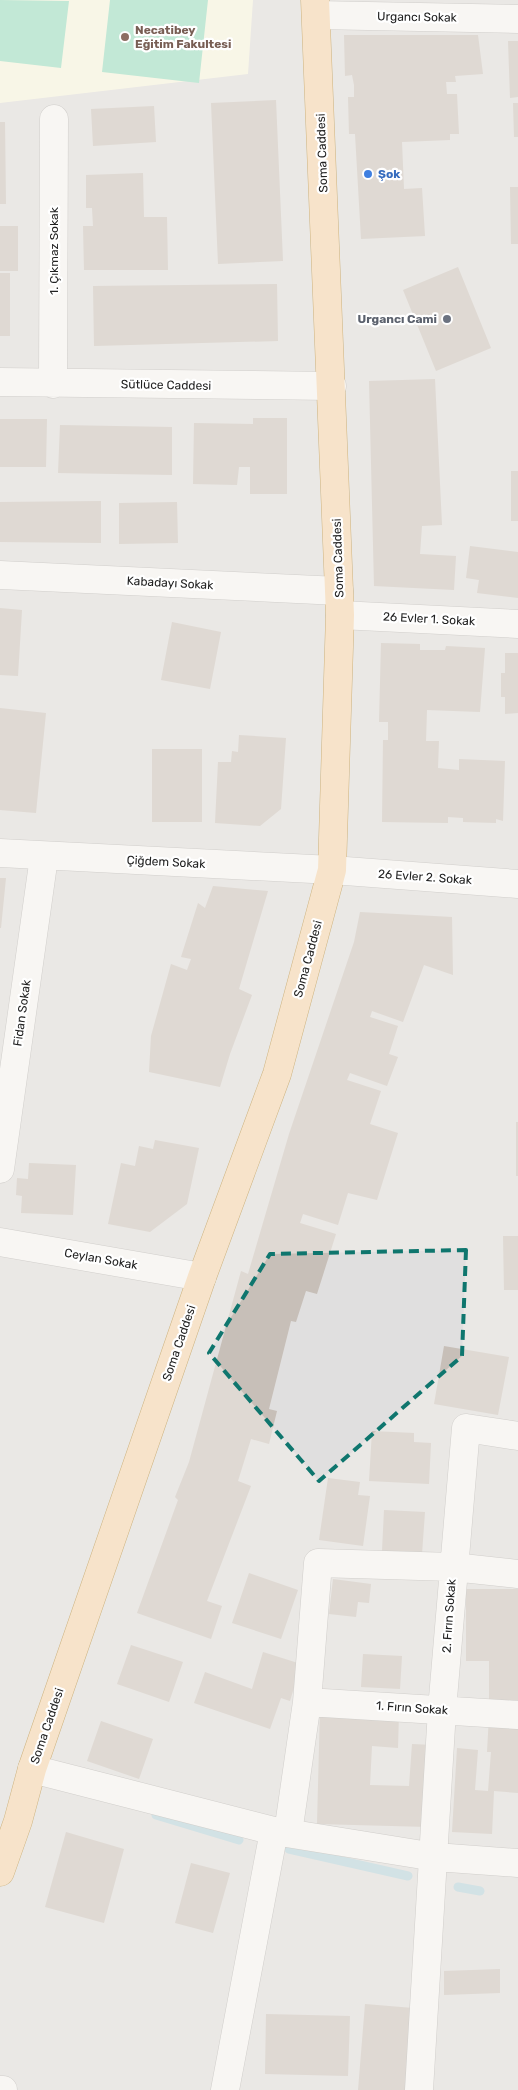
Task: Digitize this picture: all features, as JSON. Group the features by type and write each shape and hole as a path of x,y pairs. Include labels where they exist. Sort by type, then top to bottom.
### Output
{"main road":[{"name":"Soma Caddesi","path":"0,1872 9,1820 32,1769 202,1277 277,1074 332,870 340,603 316,8"}],"street":[{"name":"Urgancı Sokak","path":"316,8 518,19"},
{"name":"1. Çıkmaz Sokak","path":"53,384 54,119"},
{"name":"Sütlüce Caddesi","path":"0,382 332,386"},
{"name":"Kabadayı Sokak","path":"0,575 340,603"},
{"name":"26 Evler 1. Sokak","path":"340,603 518,624"},
{"name":"Çiğdem Sokak","path":"0,853 44,857 332,870"},
{"name":"Fidan Sokak","path":"0,1169 10,1022 44,857"},
{"name":"26 Evler 2. Sokak","path":"332,870 518,884"},
{"name":"Ceylan Sokak","path":"0,1242 202,1277"},
{"name":"2. Fırın Sokak","path":"419,2090 435,1857 442,1710 466,1428 518,1436"},
{"path":"225,2090 307,1702 318,1563 453,1567 518,1574"},
{"name":"1. Fırın Sokak","path":"307,1702 518,1715"},
{"path":"32,1769 281,1832 435,1857 518,1864"}],"highlighted area":[{"path":"466,1250 462,1356 319,1481 209,1353 270,1254"}],"shaded area":[{"path":"0,0 518,0 518,2090 0,2090"},
{"name":"Necatibey Eğitim Fakultesi","path":"0,0 253,0 248,74 0,103"}],"green space":[{"path":"0,0 69,1 61,68 0,61"},
{"path":"110,0 208,0 199,83 102,72"}],"building":[{"path":"344,35 478,35 483,74 455,76 456,82 446,82 447,94 457,94 459,134 450,134 450,140 402,142 404,189 422,188 425,236 361,239 355,134 349,134 348,97 354,97 354,85 352,75 345,76"},
{"path":"508,41 518,41 518,97 510,98"},
{"path":"276,100 283,261 218,264 211,103"},
{"path":"513,103 518,103 518,137 514,137"},
{"path":"154,106 156,142 93,146 91,109"},
{"path":"0,122 5,122 6,204 0,204"},
{"path":"143,173 144,217 167,217 168,270 84,270 83,226 93,226 92,208 86,208 86,175"},
{"path":"510,187 518,187 518,244 511,244"},
{"path":"0,226 18,226 18,271 0,271"},
{"name":"Urgancı Cami","path":"458,267 491,348 436,371 403,290"},
{"path":"0,273 10,273 10,336 0,336"},
{"path":"277,284 278,341 94,346 93,286"},
{"path":"435,379 442,525 422,526 420,554 456,556 454,590 374,586 369,381"},
{"path":"253,418 287,418 287,494 250,494 250,467 239,467 237,485 193,484 194,423 253,424"},
{"path":"0,419 47,419 46,467 0,467"},
{"path":"60,425 172,427 172,475 58,473"},
{"path":"511,471 518,471 518,521 511,521"},
{"path":"101,501 101,543 0,542 0,502"},
{"path":"177,502 178,543 119,544 119,503"},
{"path":"470,546 518,552 518,598 477,593 479,580 466,578"},
{"path":"0,608 22,610 18,676 0,675"},
{"path":"172,622 221,632 210,689 161,680"},
{"path":"381,643 420,644 420,650 445,650 446,646 485,648 480,712 427,710 426,741 439,741 438,768 459,770 459,759 505,761 503,821 496,819 496,823 463,822 463,818 448,817 448,823 382,822 383,740 388,740 388,722 379,722"},
{"path":"505,653 518,653 518,713 505,714 505,697 501,697 501,673 505,673"},
{"path":"0,708 46,713 36,813 0,810"},
{"path":"239,735 286,738 281,809 260,826 215,823 218,762 231,762 232,751 238,752"},
{"path":"152,749 202,749 202,822 152,822"},
{"path":"0,878 6,878 1,928 0,928"},
{"path":"213,886 268,891 239,989 252,995 220,1087 149,1072 151,1036 171,964 187,970 191,959 181,957 198,903 205,908"},
{"path":"360,912 452,917 453,975 424,965 403,1022 372,1011 370,1017 398,1026 389,1054 398,1057 387,1086 350,1073 347,1080 381,1091 370,1124 398,1133 377,1200 348,1193 338,1225 303,1214 300,1223 336,1234 317,1294 306,1291 296,1322 291,1321 269,1409 277,1411 269,1444 251,1439 238,1481 251,1486 207,1601 222,1606 211,1639 137,1613 178,1500 175,1497 189,1462 241,1271 248,1274 289,1134 354,942"},
{"path":"516,1122 518,1122 518,1176 516,1176"},
{"path":"155,1140 199,1148 187,1204 150,1232 108,1224 121,1163 135,1166 139,1146 153,1149"},
{"path":"29,1163 76,1165 73,1215 21,1213 22,1196 16,1195 17,1178 28,1179"},
{"path":"503,1236 518,1236 518,1290 504,1290"},
{"path":"444,1346 509,1357 498,1415 434,1404"},
{"path":"372,1431 414,1433 414,1442 431,1443 429,1484 369,1481"},
{"path":"328,1478 360,1482 358,1495 370,1496 363,1546 319,1540"},
{"path":"384,1510 425,1512 422,1554 382,1551"},
{"path":"249,1573 298,1590 281,1639 232,1623"},
{"path":"333,1579 371,1584 369,1603 358,1602 356,1617 329,1614"},
{"path":"466,1589 518,1589 518,1700 489,1700 489,1661 466,1661"},
{"path":"131,1645 183,1662 169,1702 117,1684"},
{"path":"263,1652 301,1664 290,1701 281,1698 270,1729 194,1703 205,1672 252,1689"},
{"path":"363,1654 402,1656 400,1689 361,1687"},
{"path":"320,1709 399,1712 398,1748 372,1746 370,1785 409,1786 412,1744 433,1745 429,1827 317,1824"},
{"path":"489,1716 518,1718 518,1793 494,1791 492,1834 452,1832 457,1748 478,1750 475,1790 488,1791 491,1752 487,1752"},
{"path":"101,1721 153,1739 139,1779 87,1761"},
{"path":"66,1832 124,1849 104,1923 45,1907"},
{"path":"191,1863 230,1873 213,1933 175,1923"},
{"path":"500,1969 500,1993 444,1995 444,1971"},
{"path":"365,2004 413,2008 407,2090 358,2090"},
{"path":"266,2014 350,2016 348,2076 265,2074"}],"waterway":[{"path":"156,1815 239,1840"},
{"path":"289,1849 408,1876"},
{"path":"458,1887 480,1891"}],"place":[{"name":"Necatibey Eğitim Fakultesi","path":"125,37"},
{"name":"Şok","path":"368,174"},
{"name":"Urgancı Cami","path":"447,319"}]}
